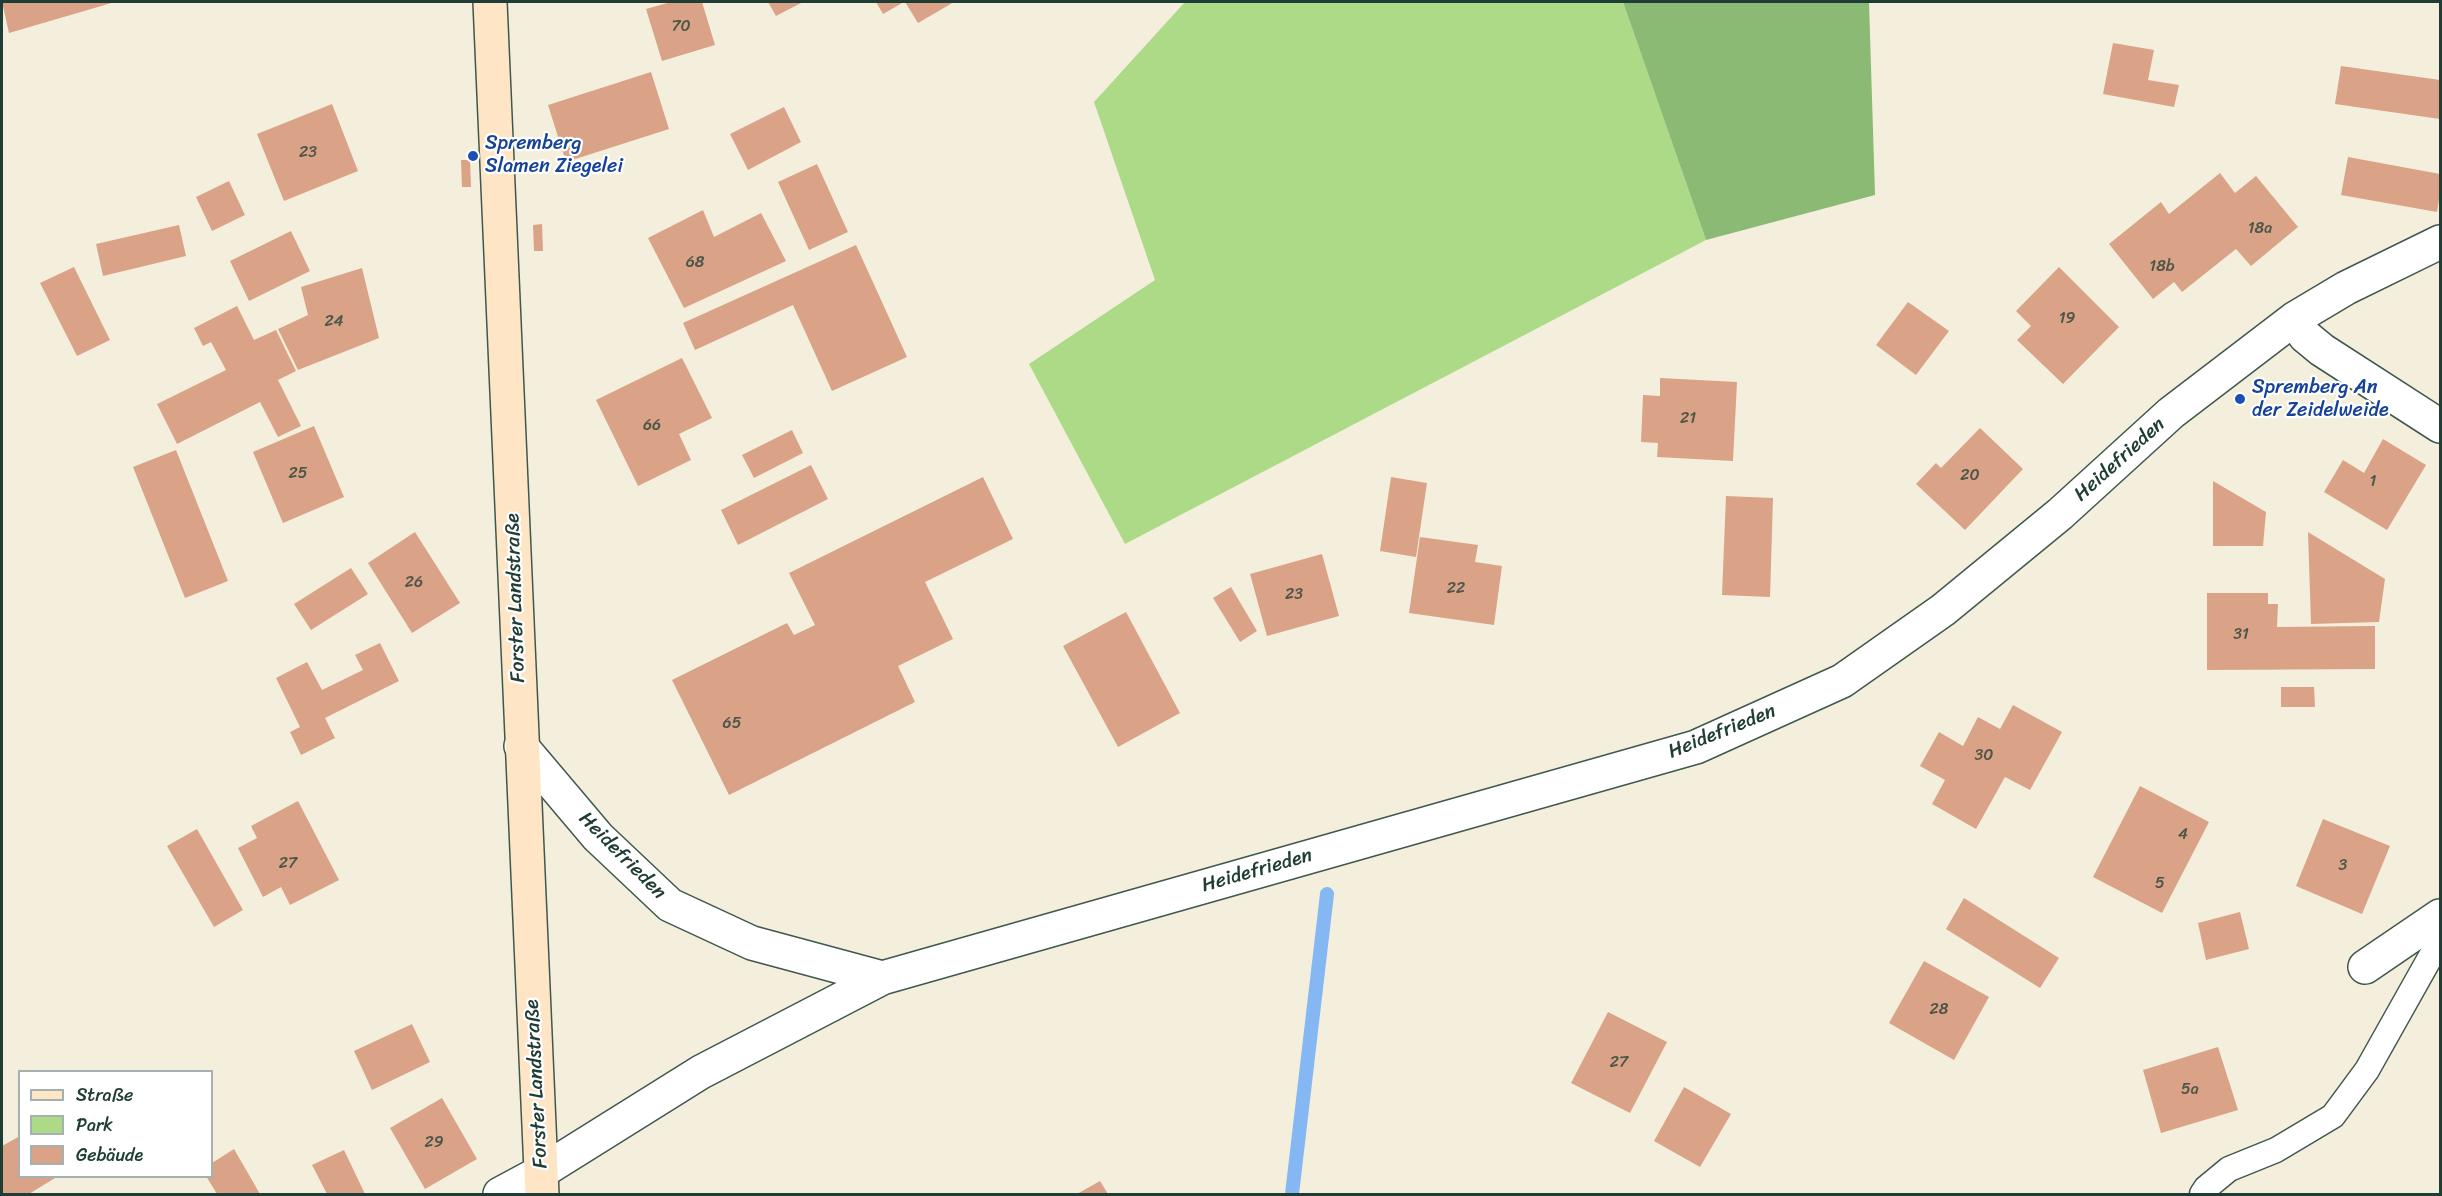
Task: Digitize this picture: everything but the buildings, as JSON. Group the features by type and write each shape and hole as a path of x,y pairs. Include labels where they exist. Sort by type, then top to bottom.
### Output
{"main road":[{"name":"Forster Landstraße","path":"490,2 542,1183"}],"street":[{"name":"Heidefrieden","path":"500,1194 542,1183 701,1072 882,978 1696,747 1842,681 1943,610 2060,514 2171,413 2294,320 2346,288 2440,242"},
{"path":"2294,320 2305,336 2322,350 2440,426"},
{"name":"Heidefrieden","path":"521,746 598,837 670,905 752,943 882,978"},
{"path":"2365,967 2440,916"}],"lane":[{"path":"2202,1194 2229,1169 2276,1150 2332,1116 2367,1070 2440,940"}],"green space":[{"path":"1185,2 1623,2 1706,240 1125,544 1029,364 1155,280 1094,102"},
{"path":"1623,2 1869,2 1875,195 1706,240"}],"waterway":[{"path":"1292,1194 1327,894"}],"place":[{"name":"Spremberg Slamen Ziegelei","path":"473,156"},
{"name":"Spremberg An der Zeidelweide","path":"2240,399"}]}
